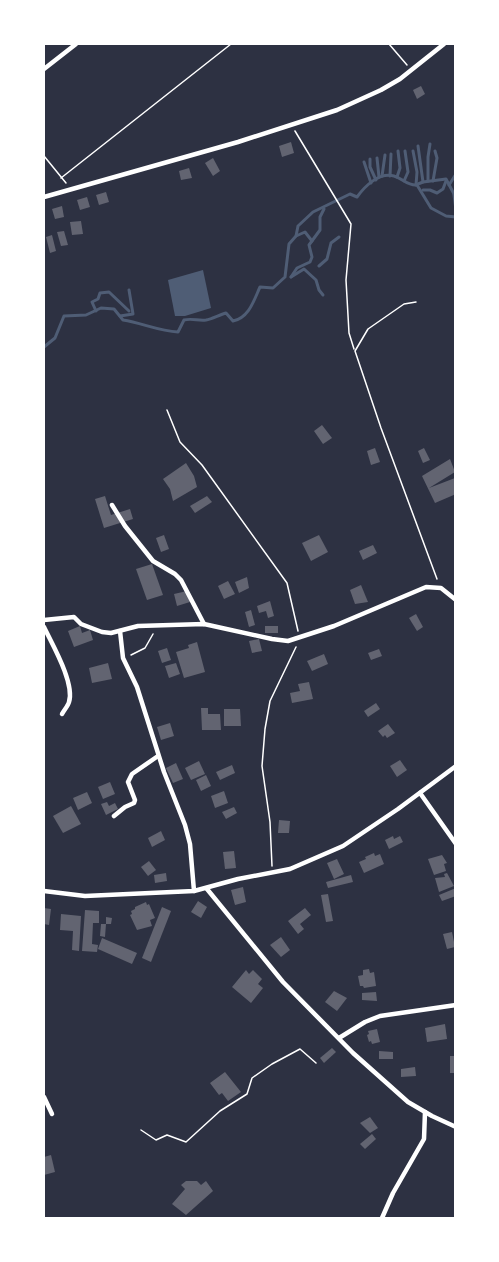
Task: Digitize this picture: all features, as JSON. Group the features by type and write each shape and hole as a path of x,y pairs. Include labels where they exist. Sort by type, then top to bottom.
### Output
{"street":[{"path":"44,69 76,44"},
{"path":"44,197 337,110 366,98 400,79 444,44"},
{"path":"112,505 125,526 153,561 181,580 204,624"},
{"path":"44,620 74,617 81,624 102,632 120,631 138,626 204,624 288,641 334,626 426,587 441,588 456,600"},
{"path":"44,627 65,672 70,691 70,700 62,714"},
{"path":"120,631 123,658 137,687 158,756 185,825 190,844 194,891"},
{"path":"114,816 134,803 128,782 132,774 158,756"},
{"path":"44,891 85,896 194,891 238,879 290,869 343,846 456,766"},
{"path":"420,793 456,844"},
{"path":"207,889 283,982 385,1082 408,1102 456,1127"},
{"path":"339,1038 365,1022 380,1016 456,1005"},
{"path":"44,1097 52,1114"},
{"path":"382,1218 393,1193 424,1139 425,1112"}],"path":[{"path":"61,178 231,44"},
{"path":"389,44 412,70"},
{"path":"292,125 330,193 351,224 346,280 349,333 381,428 441,588"},
{"path":"44,156 72,190"},
{"path":"355,351 368,329 404,304 416,302"},
{"path":"167,410 180,442 202,465 287,583 300,638 270,701 265,729 262,766 270,822 273,872"},
{"path":"123,658 146,648 158,626"},
{"path":"141,1130 156,1140 167,1135 186,1142 220,1111 247,1094 252,1078 272,1064 300,1049 316,1063"}],"water":[{"path":"203,270 211,308 185,316 175,316 168,280"}],"building":[{"path":"421,86 425,94 417,99 413,90"},
{"path":"291,142 294,153 282,157 279,146"},
{"path":"213,158 220,171 213,176 205,163"},
{"path":"189,168 192,178 181,180 179,171"},
{"path":"106,192 109,202 99,205 96,195"},
{"path":"87,197 90,207 80,210 77,200"},
{"path":"62,206 64,217 55,219 52,209"},
{"path":"81,221 83,234 72,235 70,222"},
{"path":"64,231 68,245 61,246 57,232"},
{"path":"52,235 56,251 50,253 46,237"},
{"path":"322,425 332,438 323,444 314,431"},
{"path":"375,448 380,462 371,465 367,451"},
{"path":"424,448 430,460 423,463 418,451"},
{"path":"450,459 455,472 429,488 455,478 456,494 435,503 422,476"},
{"path":"186,463 194,476 197,487 173,501 170,489 163,479"},
{"path":"105,496 111,515 130,509 133,519 104,528 95,499"},
{"path":"207,496 212,502 195,513 190,506"},
{"path":"164,535 169,549 161,552 156,538"},
{"path":"319,535 328,552 311,561 302,543"},
{"path":"373,545 377,553 363,560 359,551"},
{"path":"152,564 163,595 147,600 136,569"},
{"path":"247,577 249,588 239,593 235,582"},
{"path":"228,581 235,594 224,599 218,586"},
{"path":"361,585 368,602 355,604 350,590"},
{"path":"187,591 190,602 177,606 174,594"},
{"path":"270,601 274,616 268,618 266,611 259,613 257,606"},
{"path":"251,610 255,625 249,627 245,612"},
{"path":"416,614 423,627 417,631 409,618"},
{"path":"80,626 82,633 90,630 93,640 74,647 68,631"},
{"path":"265,626 278,626 278,633 265,633"},
{"path":"259,639 262,651 252,653 249,641"},
{"path":"197,642 205,672 184,678 176,652 189,648 188,645"},
{"path":"167,648 171,660 162,663 158,651"},
{"path":"379,649 382,656 371,660 368,653"},
{"path":"324,654 328,664 312,671 307,661"},
{"path":"108,663 112,679 92,683 89,668"},
{"path":"176,663 180,674 169,678 165,666"},
{"path":"309,682 313,699 292,703 290,693 300,691 298,684"},
{"path":"376,703 380,709 368,717 364,711"},
{"path":"201,708 208,708 208,714 220,714 221,730 202,730"},
{"path":"224,709 240,709 241,726 224,726"},
{"path":"170,723 174,736 161,740 157,727"},
{"path":"388,724 395,733 387,738 378,731"},
{"path":"400,760 407,770 397,777 390,766"},
{"path":"199,761 205,774 191,780 185,768"},
{"path":"176,763 183,779 173,783 166,768"},
{"path":"232,765 235,773 220,780 216,772"},
{"path":"206,775 211,786 201,791 196,780"},
{"path":"110,782 115,794 103,799 98,787"},
{"path":"224,791 228,803 215,808 211,796"},
{"path":"87,792 92,803 78,810 73,798"},
{"path":"107,802 109,806 115,803 118,809 106,815 101,804"},
{"path":"71,806 81,824 63,833 53,816"},
{"path":"234,807 237,813 226,819 222,812"},
{"path":"279,820 290,821 289,833 278,833"},
{"path":"161,831 165,840 152,847 148,838"},
{"path":"393,836 394,839 400,836 403,842 389,849 385,840"},
{"path":"234,851 236,868 225,869 223,852"},
{"path":"374,853 375,856 380,854 384,864 364,873 359,862"},
{"path":"442,855 447,863 444,864 446,871 434,875 428,859"},
{"path":"337,859 344,874 334,879 327,863"},
{"path":"149,861 156,870 148,876 141,867"},
{"path":"166,873 167,881 155,883 154,875"},
{"path":"447,873 454,886 439,892 435,878 445,877 444,874"},
{"path":"351,875 353,882 328,888 326,882"},
{"path":"243,887 246,902 235,905 231,890"},
{"path":"456,888 456,896 442,901 439,895"},
{"path":"328,894 333,921 326,922 321,895"},
{"path":"198,901 207,907 201,918 191,912"},
{"path":"146,902 155,918 150,920 152,926 137,930 130,915 131,911"},
{"path":"162,907 171,911 151,962 142,958"},
{"path":"44,908 51,909 49,925 44,924"},
{"path":"305,908 311,915 300,924 304,929 298,934 288,921"},
{"path":"85,910 99,911 99,923 93,923 92,944 98,945 97,952 82,951"},
{"path":"61,914 81,916 79,951 72,950 73,931 60,930"},
{"path":"106,917 112,918 111,924 106,924"},
{"path":"101,924 106,924 105,937 100,936"},
{"path":"452,932 455,947 447,949 443,934"},
{"path":"281,937 290,950 281,957 270,945"},
{"path":"102,938 137,953 132,964 98,949"},
{"path":"369,969 370,973 374,972 376,986 364,988 360,986 358,976 363,975 363,970"},
{"path":"246,970 249,974 253,970 262,979 258,984 263,988 251,1003 232,987"},
{"path":"334,991 347,998 337,1011 325,1002"},
{"path":"376,992 377,1001 362,1000 362,993"},
{"path":"445,1024 447,1039 427,1042 425,1028"},
{"path":"377,1029 380,1042 372,1044 371,1041 369,1042 368,1031"},
{"path":"332,1048 336,1052 324,1063 320,1058"},
{"path":"379,1051 393,1052 393,1059 379,1059"},
{"path":"450,1056 456,1056 456,1073 450,1073"},
{"path":"415,1067 416,1076 401,1077 401,1069"},
{"path":"225,1072 241,1092 228,1101 222,1093 219,1095 210,1083"},
{"path":"370,1117 378,1128 370,1133 360,1123"},
{"path":"372,1134 376,1139 365,1149 360,1144"},
{"path":"51,1155 55,1172 44,1175 44,1157"},
{"path":"186,1181 197,1181 201,1185 206,1181 213,1191 186,1215 172,1204 185,1189 181,1185"}],"waterway":[{"path":"428,181 430,144"},
{"path":"418,146 423,182"},
{"path":"397,177 400,168 398,151"},
{"path":"404,181 408,172 405,151"},
{"path":"413,151 417,172 416,185"},
{"path":"433,181 437,158 435,151"},
{"path":"390,176 391,154"},
{"path":"382,176 385,155"},
{"path":"377,158 379,177"},
{"path":"370,159 370,167 376,180"},
{"path":"364,162 371,183"},
{"path":"449,185 456,174"},
{"path":"44,347 55,338 64,316 86,315 101,308 114,309 123,320 178,332 184,320 206,320 226,313 233,321 239,319 250,308 260,287 273,288 285,277 289,244 296,236 298,226 313,212 350,194 357,197 368,184 383,176 394,176 417,185 431,208 446,216 456,217"},
{"path":"418,184 446,179 454,194"},
{"path":"423,190 437,193 443,189 446,181"},
{"path":"454,195 456,210"},
{"path":"291,277 297,268 310,262 312,257 309,245 320,230 320,217 324,209"},
{"path":"296,236 305,232 312,241"},
{"path":"319,266 327,259 331,243 339,237"},
{"path":"291,277 304,269 316,280 323,295"},
{"path":"120,316 133,314 129,290"},
{"path":"96,311 92,302 98,299 100,293 109,292 129,311"}]}
